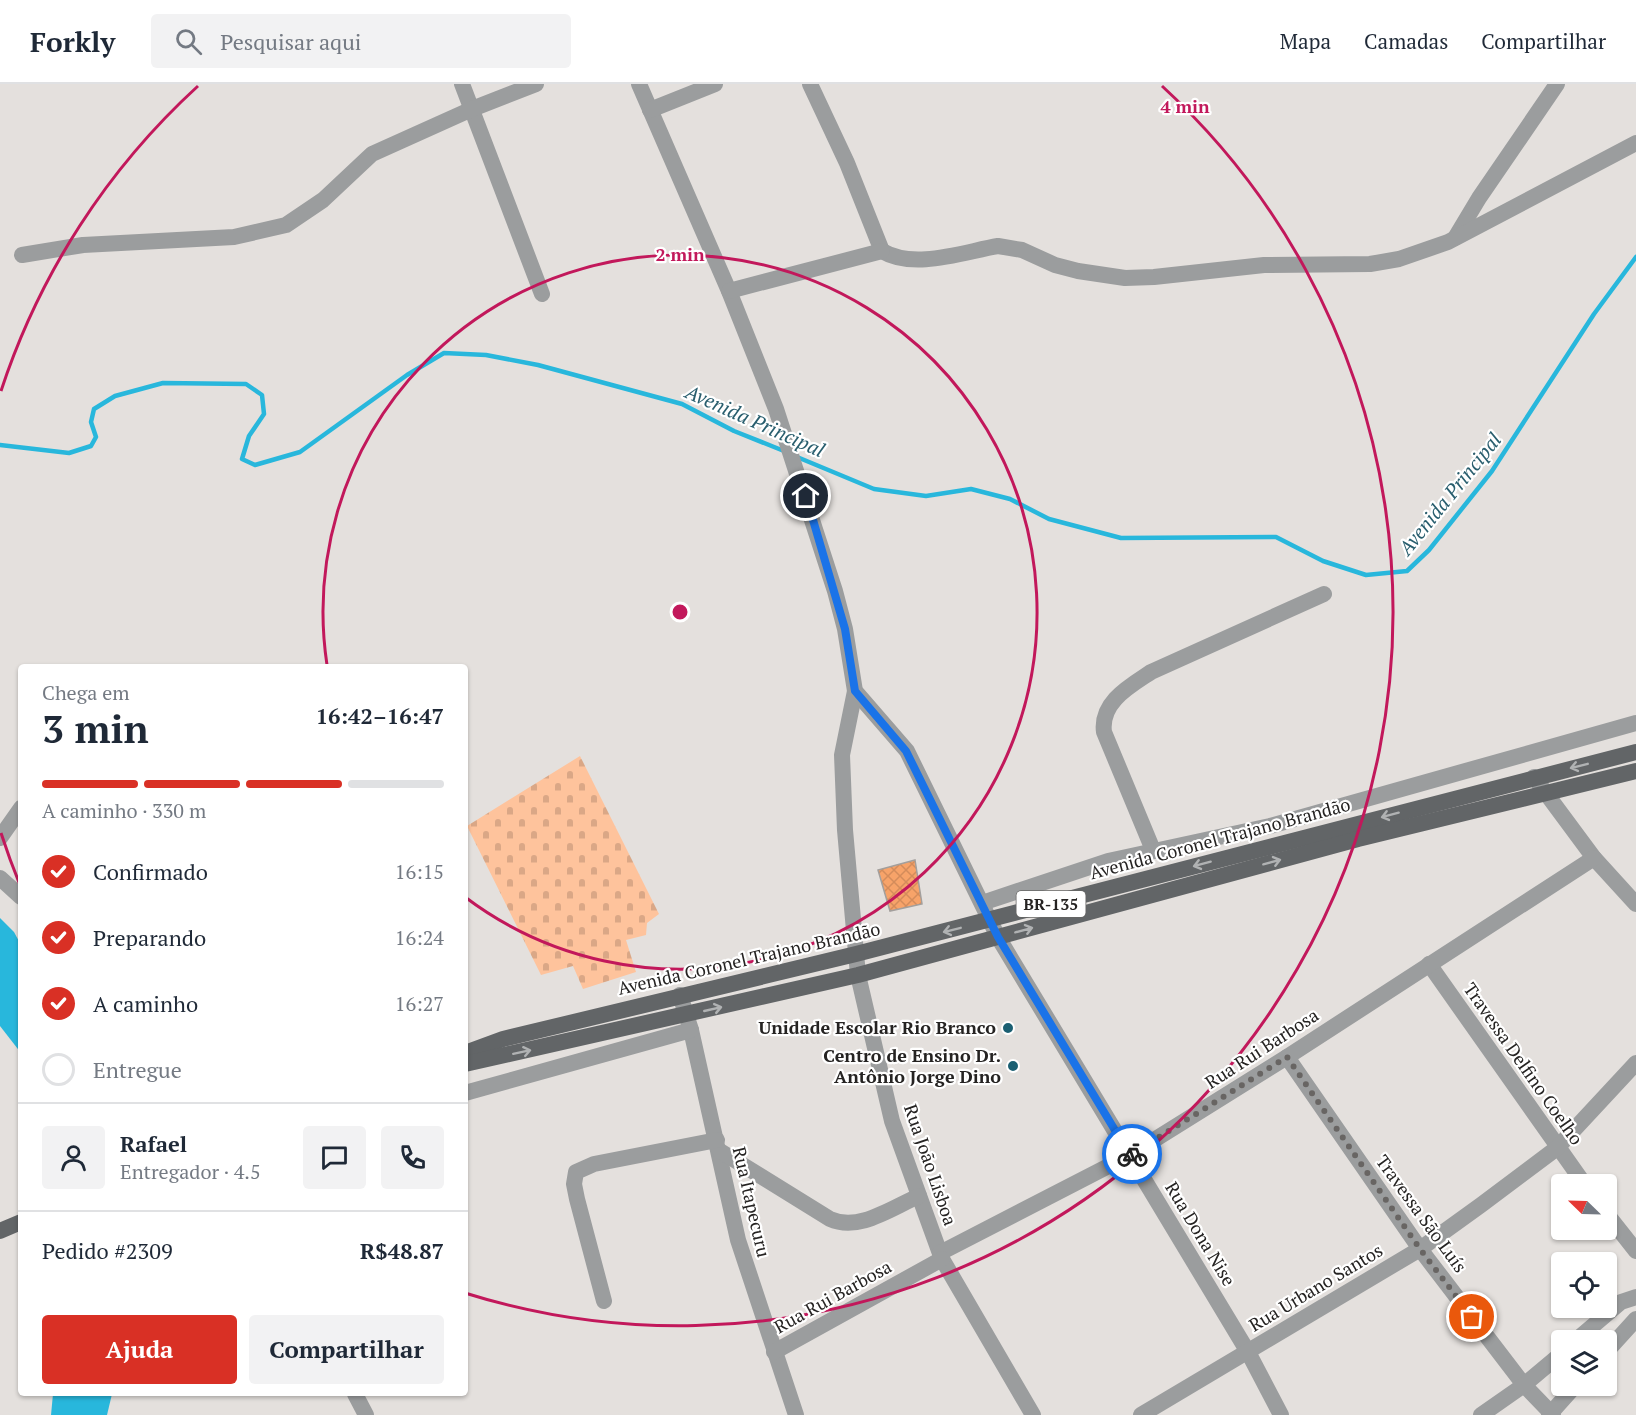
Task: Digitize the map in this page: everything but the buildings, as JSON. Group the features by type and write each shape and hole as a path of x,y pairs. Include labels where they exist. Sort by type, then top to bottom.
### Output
{"main road":[{"name":"Avenida Coronel Trajano Brandão","path":"468,1052 503,1039 680,994 856,954 1636,752"},
{"name":"Avenida Coronel Trajano Brandão","path":"468,1063 690,1023 1358,839 1636,771"},
{"path":"0,1231 18,1223"}],"street":[{"path":"462,84 542,294"},
{"path":"22,255 83,245 234,237 286,225 323,200 372,154 472,108 536,84"},
{"path":"639,84 729,291 788,443 835,591 845,629 855,691 906,751 990,920"},
{"path":"650,110 715,84"},
{"path":"810,84 847,163 882,251 890,256 911,260 998,246 1022,250 1055,265 1078,271 1125,278 1264,265 1370,264 1422,253 1455,239 1636,143"},
{"path":"1455,239 1479,198 1557,84"},
{"path":"729,291 882,251"},
{"name":"Avenida Coronel Trajano Brandão","path":"1153,850 1104,732 1104,715 1108,708 1122,693 1151,672 1324,594"},
{"name":"Rua João Lisboa","path":"855,691 842,755 845,830 858,975 892,1121 941,1256 1033,1415"},
{"name":"Avenida Coronel Trajano Brandão","path":"982,903 1108,861 1270,826 1636,723"},
{"path":"1534,777 1594,858 1636,904"},
{"path":"0,838 18,812"},
{"name":"Rua Rui Barbosa","path":"774,1352 941,1256 1130,1155 1287,1057 1594,858"},
{"path":"0,878 18,894"},
{"name":"Rua Dona Nise","path":"990,920 998,937 1248,1352 1281,1415"},
{"name":"Travessa Delfino Coelho","path":"1429,964 1577,1174"},
{"name":"Rua Itapecuru","path":"680,994 690,1023 738,1240 796,1415"},
{"path":"468,1092 690,1023"},
{"name":"Travessa São Luís","path":"1287,1057 1420,1249 1524,1385 1551,1414"},
{"name":"Rua Urbano Santos","path":"1142,1415 1420,1249 1557,1148 1636,1063"},
{"path":"604,1301 574,1184 576,1172 594,1164 718,1145 830,1219 846,1225 861,1221 919,1196"},
{"path":"1617,1227 1636,1251"},
{"path":"1588,1330 1621,1302 1636,1297"},
{"path":"1617,1340 1636,1319"},
{"path":"1481,1415 1524,1385 1551,1362"},
{"path":"356,1396 366,1415"},
{"path":"1551,1414 1566,1396"}],"green space":[{"path":"580,756 659,914 647,923 646,935 626,940 636,972 583,989 573,966 541,975 468,825"}],"water":[{"path":"0,918 18,939 18,1049 0,1026"},
{"path":"53,1396 112,1396 107,1415 51,1415"}],"waterway":[{"name":"Avenida Principal","path":"797,457 874,489 926,496 971,489 1010,499 1049,519 1121,538 1276,537 1323,561 1366,575 1407,571 1429,550 1492,471 1594,314 1636,257"},
{"name":"Avenida Principal","path":"0,445 69,453 91,446 96,437 91,422 94,409 115,396 163,383 246,384 262,395 264,414 249,436 242,459 255,465 300,452 407,375 444,353 486,355 538,365 682,404 734,431 784,451"}],"way so far":[{"path":"1132,1154 1287,1057 1420,1249 1472,1317"}],"place":[{"name":"Unidade Escolar Rio Branco","path":"1008,1028"},
{"name":"Centro de Ensino Dr. Antônio Jorge Dino","path":"1013,1066"}],"route":[{"path":"806,496 845,629 855,691 906,751 998,937 1130,1155 1132,1154"}]}
